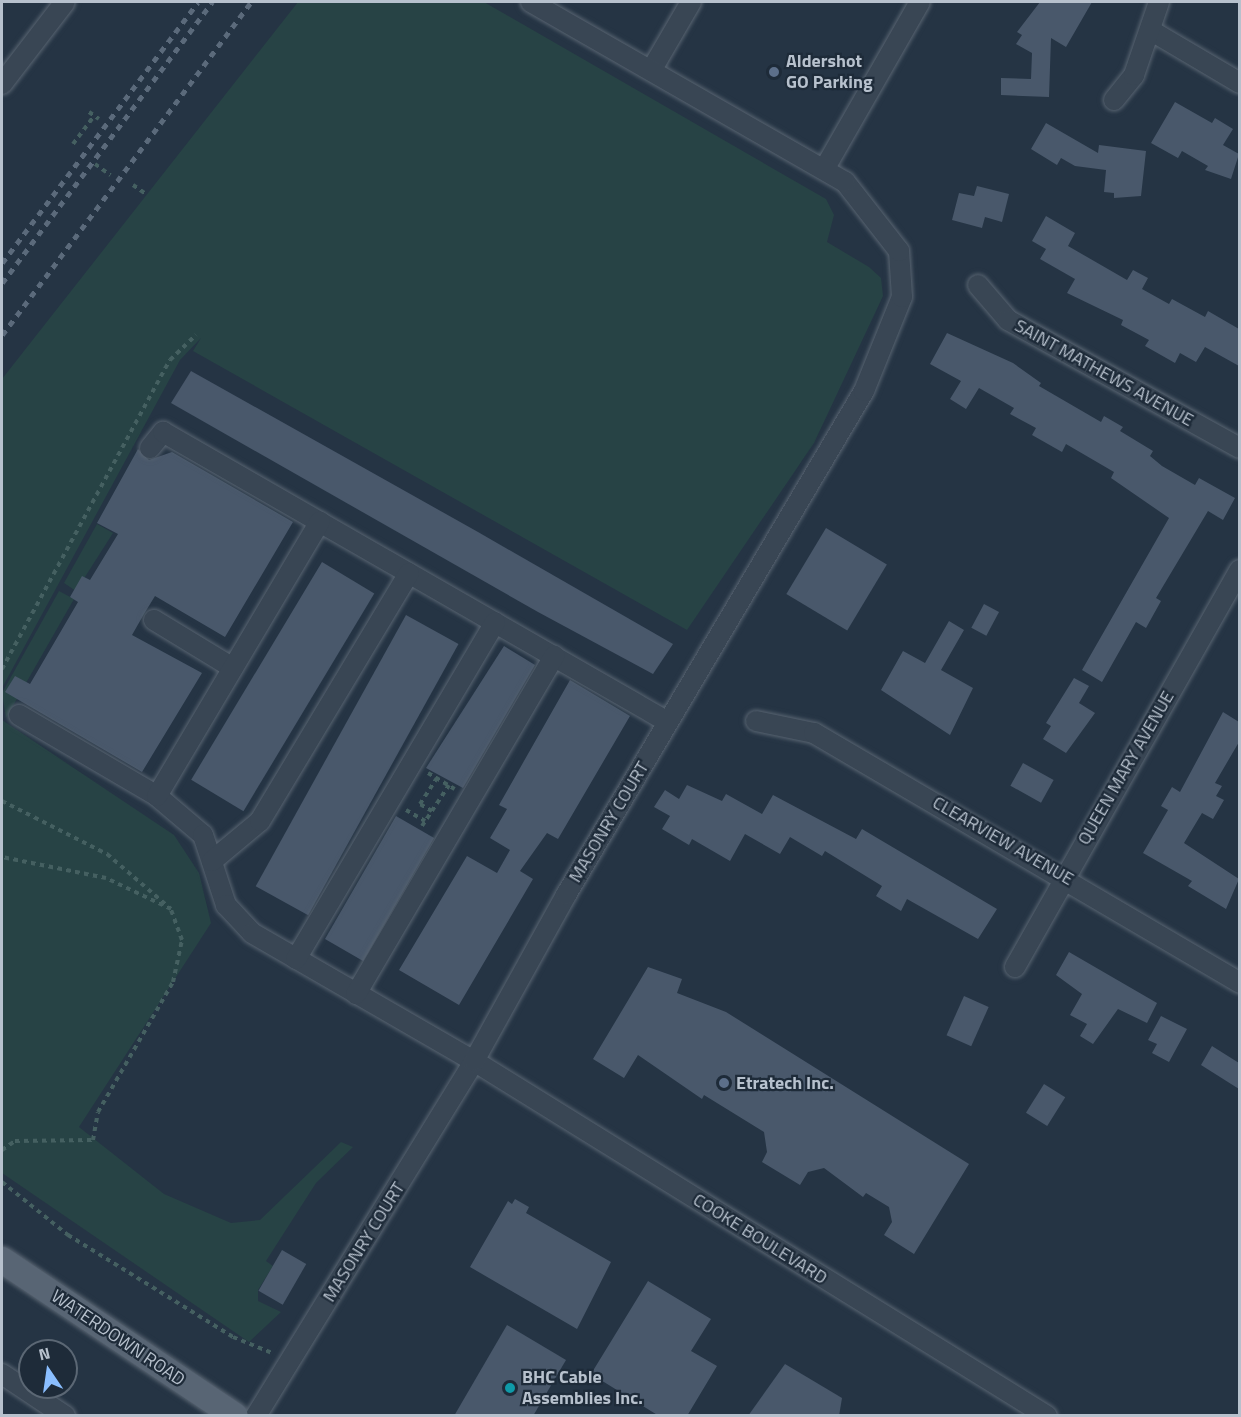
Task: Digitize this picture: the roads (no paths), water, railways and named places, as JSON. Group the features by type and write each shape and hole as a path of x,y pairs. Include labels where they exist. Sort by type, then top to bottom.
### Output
{"main road":[{"name":"WATERDOWN ROAD","path":"2,1260 235,1416"}],"street":[{"path":"2,84 65,2"},
{"name":"MASONRY COURT","path":"256,1416 474,1061 669,722 864,391 902,297 904,271 899,251 876,216 826,166 531,2"},
{"path":"652,69 691,2"},
{"path":"826,166 920,2"},
{"path":"1114,100 1134,75 1159,2"},
{"path":"1150,30 1239,83"},
{"name":"SAINT MATHEWS AVENUE","path":"978,285 1008,320 1239,448"},
{"path":"150,448 163,432 669,722"},
{"path":"157,796 320,522"},
{"name":"QUEEN MARY AVENUE","path":"1015,967 1239,570"},
{"path":"212,861 260,821 410,573"},
{"path":"154,620 234,668"},
{"path":"296,959 495,622"},
{"path":"356,994 554,656"},
{"name":"COOKE BOULEVARD","path":"19,716 157,796 203,835 226,905 252,933 474,1061 1047,1416"},
{"name":"CLEARVIEW AVENUE","path":"756,721 814,733 1065,876 1239,983"},
{"path":"2,1374 65,1416"}],"railway":[{"path":"2,263 198,2"},
{"path":"2,283 212,2"},
{"path":"2,335 251,2"}],"place":[{"name":"Aldershot GO Parking","path":"774,72"},
{"name":"Etratech Inc.","path":"724,1083"},
{"name":"BHC Cable Assemblies Inc.","path":"510,1388"}]}
